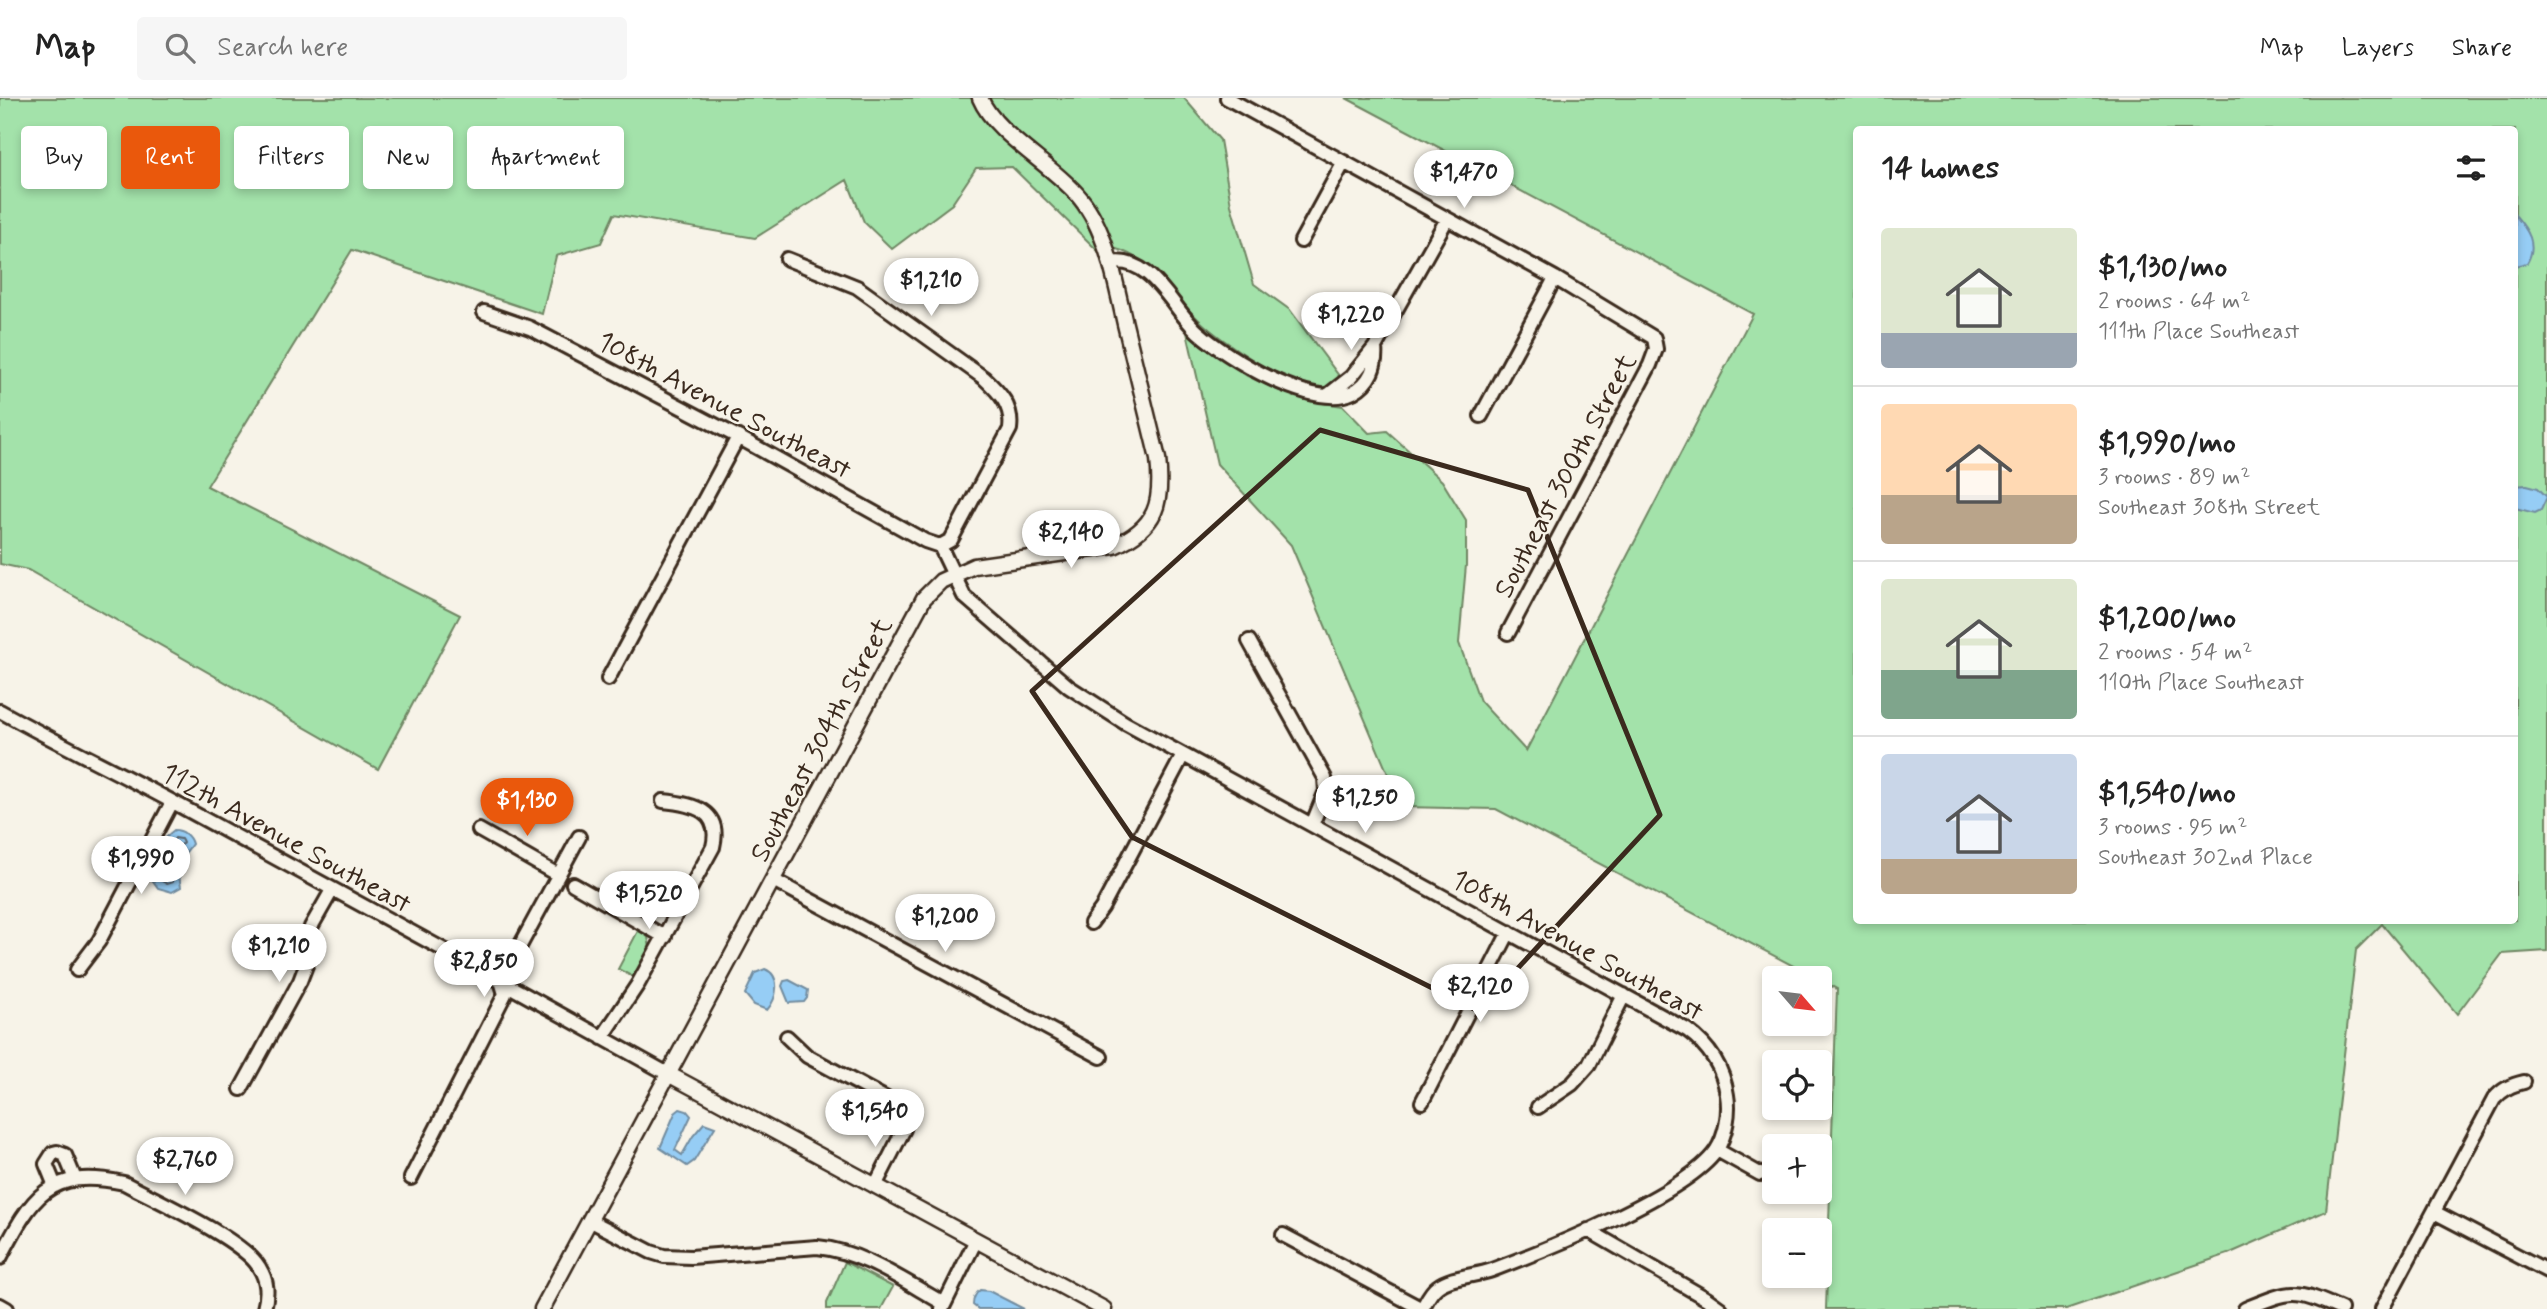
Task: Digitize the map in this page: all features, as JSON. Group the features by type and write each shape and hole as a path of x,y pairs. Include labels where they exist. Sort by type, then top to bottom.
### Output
{"street":[{"path":"787,259 857,287 971,368 1004,398 1010,409 1010,429 951,540 940,546 953,575 974,566 1114,546 1134,537 1146,526 1153,514 1159,501 1161,485 1158,459 1110,263 1093,219 1082,200 993,118 980,98"},
{"path":"1227,98 1555,278 1481,416"},
{"path":"1301,241 1343,162"},
{"path":"1328,396 1351,377 1375,347 1447,219"},
{"path":"1110,263 1122,261 1135,265 1149,275 1199,333 1232,357 1298,389 1328,396 1347,394 1359,389 1373,370 1375,347"},
{"name":"Southeast 300th Street","path":"1508,633 1656,349 1654,338 1555,278"},
{"name":"108th Avenue Southeast","path":"484,312 530,328 738,437 925,541 940,546"},
{"path":"608,680 738,437"},
{"name":"108th Avenue Southeast","path":"953,575 964,596 1069,687 1125,723 1624,995 1702,1041 1720,1068 1730,1107 1717,1150"},
{"name":"Southeast 304th Street","path":"542,1309 670,1075 918,608 931,589 953,575"},
{"path":"1249,641 1325,778 1326,791 1312,825"},
{"name":"112th Avenue Southeast","path":"1,713 173,802 1104,1309"},
{"path":"1091,923 1102,908 1183,755"},
{"path":"602,1038 638,984 713,847 713,821 700,810 681,803 663,801"},
{"path":"77,970 99,941 173,802"},
{"path":"478,830 558,875"},
{"path":"411,1178 505,994 501,981 579,837"},
{"path":"773,880 1101,1057"},
{"path":"573,884 664,937"},
{"path":"241,1089 300,981 308,960 311,927 332,890"},
{"path":"1422,1102 1509,932"},
{"path":"1538,1107 1572,1083 1589,1065 1624,995"},
{"path":"787,1037 807,1056 894,1103 904,1118 904,1129 875,1186"},
{"path":"2382,1309 2494,1099 2501,1091 2524,1082"},
{"path":"1283,1235 1422,1309 1431,1293 1440,1285 1490,1271 1588,1230 1678,1184 1702,1166 1717,1150 1760,1174"},
{"path":"53,1153 65,1155 65,1181 46,1164 53,1153"},
{"path":"0,1258 20,1221 38,1198 65,1181 104,1179 124,1183 235,1243 260,1267 267,1283 264,1309"},
{"path":"2434,1212 2547,1271"},
{"path":"591,1221 664,1256 691,1257 834,1248 870,1264 943,1306 976,1240"},
{"path":"1588,1230 1721,1309"},
{"path":"2245,1309 2284,1293 2300,1293 2341,1309"},
{"path":"0,1305 7,1309"}],"highlighted area":[{"path":"1320,430 1528,490 1660,815 1478,1011 1132,837 1032,691"}],"green space":[{"path":"0,98 972,98 990,124 1073,202 1100,253 1012,167 976,168 952,204 892,249 864,222 847,180 755,238 614,214 601,243 556,256 542,314 352,250 207,486 460,615 378,769 28,570 0,564"},
{"path":"988,98 1184,98 1220,140 1231,205 1254,284 1290,310 1342,380 1323,388 1293,381 1239,351 1208,328 1150,268 1127,253 1113,248 1108,233 998,116"},
{"path":"1346,98 2547,98 2547,951 2502,954 2457,1014 2382,924 2356,950 2326,1211 2228,1254 2066,1309 1826,1309 1827,1288 1832,1288 1832,1218 1829,1218 1830,1204 1832,1204 1837,989 1832,986 1832,966 1793,966 1496,809 1402,807 1291,545 1217,464 1186,328 1218,356 1247,376 1309,401 1343,406 1369,433 1387,431 1442,481 1466,520 1466,565 1459,643 1480,701 1526,751 1753,314"},
{"path":"639,929 648,937 650,948 635,978 618,969"},
{"path":"845,1262 893,1287 881,1309 827,1309 827,1303"}],"water":[{"path":"2518,219 2530,238 2532,250 2527,263 2518,265"},
{"path":"2518,486 2538,488 2547,497 2541,510 2535,513 2518,509"},
{"path":"174,830 186,834 192,844 177,864 181,887 172,892 158,888 151,878 158,851"},
{"path":"765,969 776,982 775,994 767,1010 754,1005 745,994 755,973"},
{"path":"789,980 808,990 804,1002 789,1003 782,986 784,981"},
{"path":"680,1109 691,1116 675,1150 682,1155 704,1123 715,1127 694,1161 687,1166 660,1148 675,1113"},
{"path":"980,1290 989,1291 1024,1309 978,1309 973,1303"}]}
